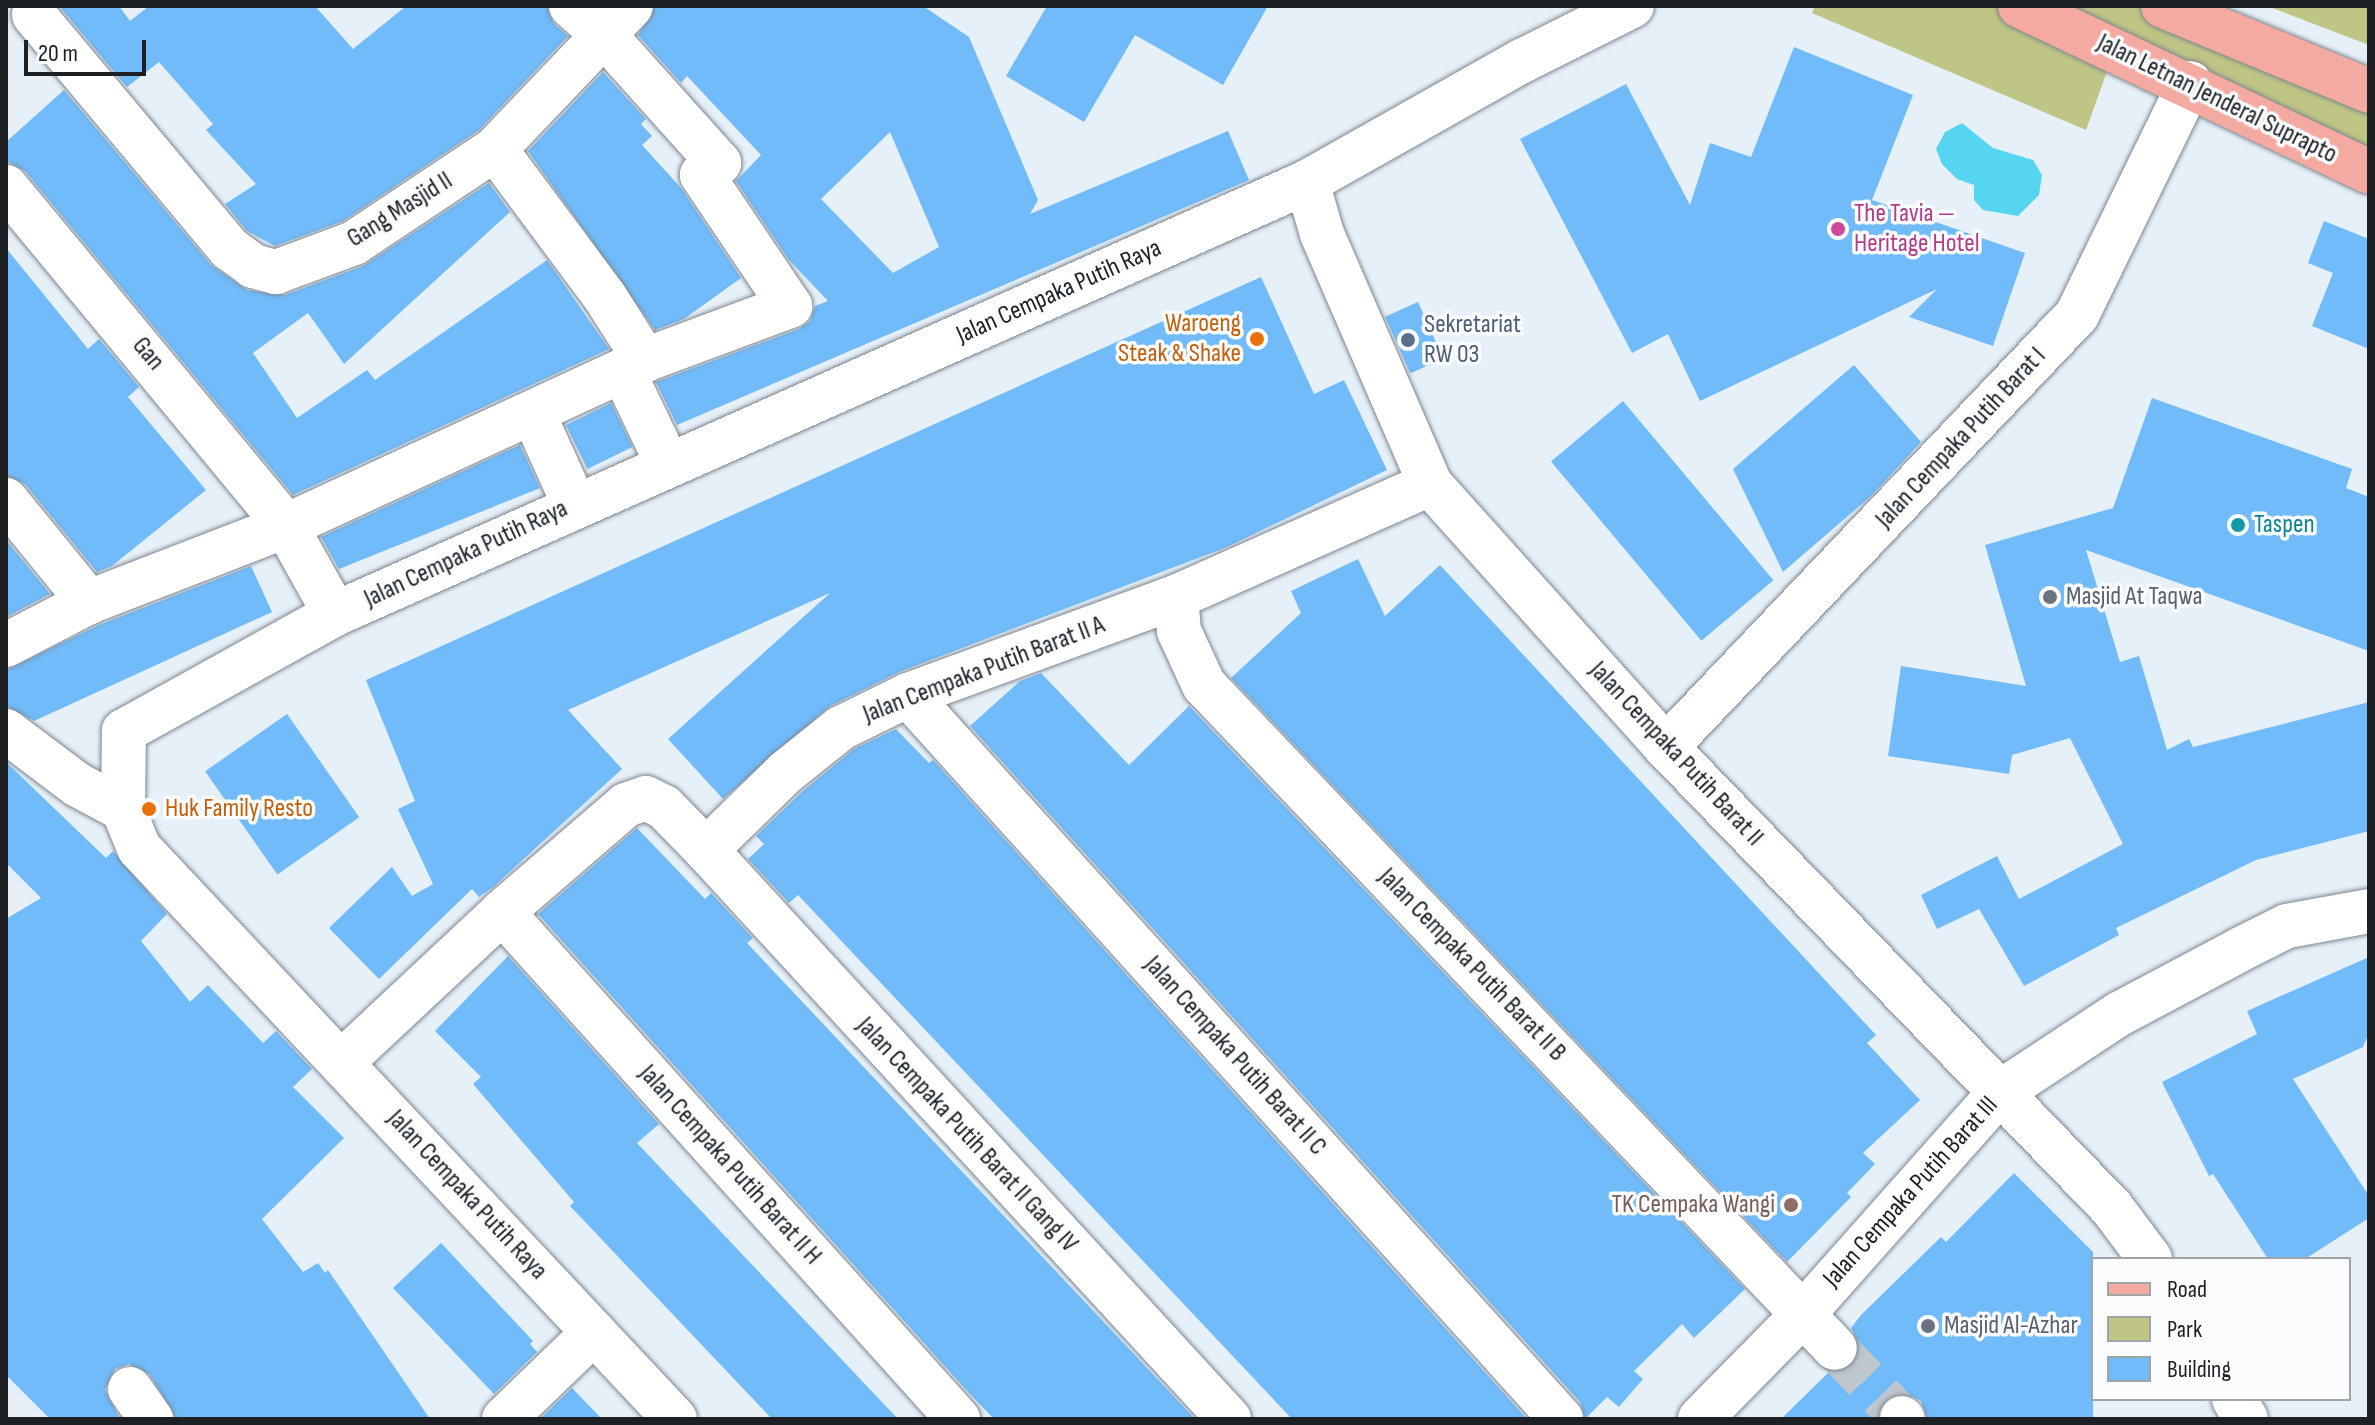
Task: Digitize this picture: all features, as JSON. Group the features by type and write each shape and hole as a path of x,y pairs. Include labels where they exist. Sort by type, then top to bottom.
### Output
{"main road":[{"name":"Jalan Letnan Jenderal Suprapto","path":"2020,6 2190,83 2369,172"},
{"path":"2163,6 2369,91"}],"street":[{"path":"6,645 89,602 286,526 634,366 790,306 702,175 719,163 618,21 571,6"},
{"name":"Jalan Cempaka Putih Raya","path":"675,1419 343,1061 139,848 123,809 120,745 129,725 335,614 574,504 1307,182 1632,6"},
{"name":"Gang Masjid II","path":"28,21 230,249 253,266 276,272 354,243 495,149 618,21"},
{"name":"Jalan Cempaka Putih Barat I","path":"1666,747 2077,315 2190,83"},
{"path":"495,149 605,297 634,366 667,463"},
{"name":"Jalan Cempaka Putih Barat II","path":"1307,182 1322,234 1430,484 1666,747 2112,1208 2149,1257"},
{"name":"Gan","path":"6,187 286,526 335,614"},
{"path":"533,413 574,504"},
{"name":"Jalan Cempaka Putih Barat II A","path":"706,850 813,748 908,695 1176,597 1430,484"},
{"path":"6,500 89,602"},
{"name":"Jalan Cempaka Putih Barat II B","path":"1176,597 1179,631 1204,685 1835,1348"},
{"name":"Jalan Cempaka Putih Barat II C","path":"908,695 1561,1419"},
{"path":"6,731 78,785 123,809"},
{"path":"343,1061 502,912 626,805 646,798 664,807 706,850"},
{"name":"Jalan Cempaka Putih Barat II Gang IV","path":"706,850 1229,1419"},
{"name":"Jalan Cempaka Putih Barat III","path":"1700,1419 1804,1313 1999,1093 2119,1014 2228,955 2287,926 2369,911"},
{"name":"Jalan Cempaka Putih Barat II H","path":"502,912 958,1419"},
{"path":"504,1419 594,1332"},
{"path":"2235,1401 2246,1419"}],"green space":[{"path":"1815,6 2171,6 2369,86 2369,172 2115,49 2086,130 1812,13"},
{"path":"2267,6 2369,6 2369,45"}],"water":[{"path":"1962,123 1993,148 2033,160 2042,175 2039,195 2018,216 1983,210 1974,200 1974,185 1957,179 1942,164 1936,149 1945,132"}],"building":[{"path":"59,6 119,6 130,21 149,6 315,6 353,49 406,6 547,6 554,24 568,36 479,130 343,221 275,246 247,231 225,204 256,184 206,130 213,124 159,62 127,87"},
{"path":"655,6 923,6 969,37 1038,200 1030,214 1228,131 1249,180 677,425 656,382 799,329 810,321 815,306 828,301 789,260 736,181 761,155 687,76 681,83 638,35","holes":["890,132 939,247 893,273 821,199"]},
{"path":"1047,6 1268,6 1223,85 1135,35 1084,122 1006,76"},
{"path":"1794,47 1913,95 1872,200 2025,253 1993,346 1909,317 1937,289 1700,401 1668,334 1632,353 1520,139 1626,84 1690,205 1710,143 1751,157"},
{"path":"603,72 646,119 641,124 652,136 642,145 681,188 741,278 684,319 655,330 528,151"},
{"path":"64,90 211,265 247,290 285,295 363,266 489,183 510,212 344,364 308,313 253,353 297,418 367,370 375,380 547,260 609,349 293,495 25,171 6,161 6,142"},
{"path":"2324,221 2369,239 2369,349 2312,326 2333,273 2308,263"},
{"path":"6,248 88,349 99,339 139,387 128,397 206,490 112,566 97,572 25,484 6,476"},
{"path":"1261,277 1314,394 1344,380 1387,470 1227,547 899,672 830,706 723,799 668,739 830,593 568,710 622,769 493,887 479,897 472,889 379,979 329,928 392,867 412,896 433,884 398,809 415,801 366,680"},
{"name":"Sekretariat RW 03","path":"1418,302 1443,359 1410,373 1385,317"},
{"path":"1854,365 1921,442 1871,496 1783,572 1733,469"},
{"path":"2152,398 2352,469 2346,488 2369,497 2369,651 2086,550 2120,662 2139,656 2167,750 2189,739 2193,747 2369,702 2369,831 2256,860 2116,928 2119,935 2024,986 1979,909 1937,929 1921,895 1997,856 2019,899 2123,844 2070,738 2012,755 2009,774 1888,756 1901,666 2026,686 1985,545 2113,508"},
{"path":"1623,401 1773,580 1701,641 1551,461"},
{"path":"611,403 632,447 588,469 566,425"},
{"path":"520,445 540,488 339,569 321,537"},
{"path":"6,540 50,594 6,617"},
{"path":"1358,559 1385,616 1440,565 1876,1035 1867,1043 1920,1100 1863,1153 1875,1164 1847,1193 1851,1197 1787,1262 1231,678 1301,613 1291,591"},
{"path":"251,566 272,612 34,721 6,706 6,670 99,625"},
{"path":"1041,673 1129,765 1189,706 1745,1289 1694,1338 1682,1324 1634,1371 1643,1379 1619,1407 1607,1397 1585,1419 1580,1402 970,726 1020,681"},
{"path":"287,714 359,817 277,875 205,771"},
{"path":"896,729 929,763 933,760 1527,1419 1292,1419 798,895 789,903 748,859 764,844 756,836 803,791 854,749"},
{"path":"6,762 106,858 113,851 167,914 141,941 190,1002 208,985 263,1043 276,1031 312,1069 293,1087 344,1138 262,1219 303,1272 318,1263 325,1273 328,1270 430,1419 176,1419 150,1375 129,1364 115,1369 105,1390 120,1419 50,1419 6,1375 6,919 41,898 6,863"},
{"path":"637,828 705,899 711,893 753,938 747,943 1195,1419 994,1419 968,1392 538,914"},
{"path":"508,956 659,1124 637,1143 898,1419 772,1419 570,1206 574,1202 473,1084 481,1077 435,1031"},
{"path":"2369,957 2369,1032 2363,1047 2293,1079 2369,1196 2369,1218 2308,1257 2267,1257 2213,1174 2209,1176 2162,1082 2257,1034 2247,1011"},
{"path":"2014,1173 2093,1252 2093,1419 1927,1419 1921,1401 1908,1394 1885,1400 1878,1419 1781,1419 1829,1372 1853,1366 1859,1343 1851,1328 1941,1237 1946,1242"},
{"path":"441,1243 533,1341 530,1344 537,1352 494,1394 393,1288"},
{"path":"572,1388 602,1419 540,1419"}],"tunnel":[{"path":"1835,1348 1902,1418"}],"place":[{"name":"The Tavia — Heritage Hotel","path":"1838,229"},
{"name":"Waroeng Steak & Shake","path":"1257,339"},
{"name":"Sekretariat RW 03","path":"1408,340"},
{"name":"Taspen","path":"2238,525"},
{"name":"Masjid At Taqwa","path":"2050,597"},
{"name":"Huk Family Resto","path":"149,809"},
{"name":"TK Cempaka Wangi","path":"1791,1205"},
{"name":"Masjid Al-Azhar","path":"1928,1326"}]}
